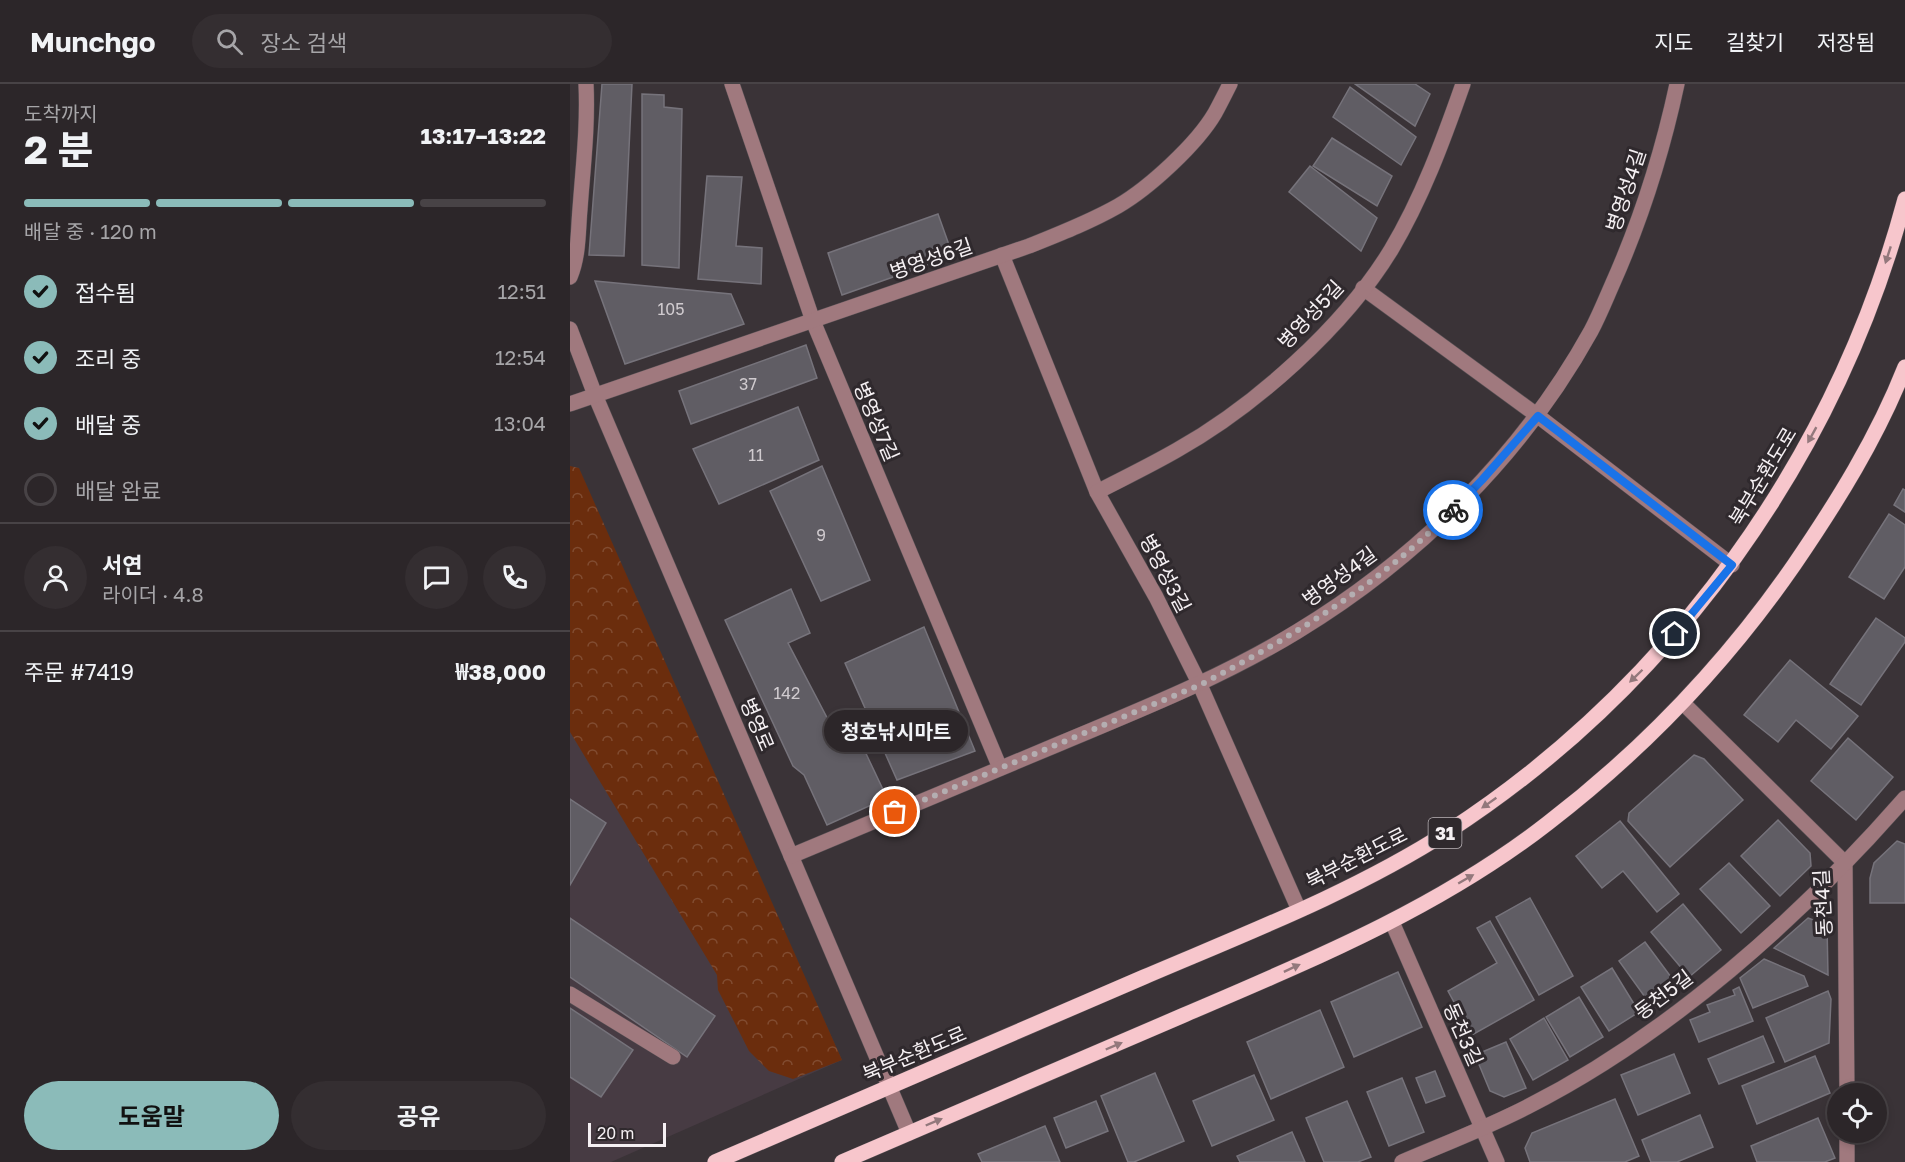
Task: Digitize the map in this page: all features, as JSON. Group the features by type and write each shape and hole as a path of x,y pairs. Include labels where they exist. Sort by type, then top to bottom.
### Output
{"main road":[{"name":"북부순환도로","path":"715,1162 1299,910 1377,873 1447,832 1518,783 1581,730 1644,669 1732,565 1785,483 1849,362 1872,304 1905,199"},
{"name":"31","path":"842,1162 1265,981 1392,922 1477,872 1547,824 1620,764 1683,703 1774,592 1831,510 1873,438 1905,367"}],"street":[{"path":"570,277 575,265 579,222 587,115 586,84"},
{"name":"병영성7길","path":"732,84 813,321 1000,768"},
{"name":"병영성6길","path":"570,404 1002,255 1083,224 1119,205 1150,183 1184,151 1214,115 1230,84"},
{"name":"병영성5길","path":"1097,492 1179,449 1260,392 1329,327 1363,288 1390,251 1416,203 1441,148 1463,84"},
{"name":"병영성4길","path":"791,856 1200,685 1298,631 1355,594 1420,542 1482,480 1538,416 1593,328 1634,235 1656,169 1677,84"},
{"name":"병영성3길","path":"1002,255 1097,492 1156,597 1200,685 1299,910"},
{"path":"1363,288 1538,416 1732,565"},
{"name":"병영로","path":"570,329 595,395 909,1133"},
{"name":"동천4길","path":"1683,703 1845,863 1847,1083"},
{"name":"동천5길","path":"1402,1162 1527,1107 1628,1047 1743,959 1845,863 1905,798"},
{"name":"동천3길","path":"1392,922 1497,1162"},
{"path":"570,994 673,1057"},
{"path":"1847,1143 1847,1162"}],"shaded area":[{"path":"570,618 641,619 842,1060 611,1162 570,1162"}],"green space":[{"path":"570,466 579,468 842,1060 793,1079 769,1071 749,1051 718,990 717,975 570,732"}],"building":[{"path":"602,84 632,84 624,256 589,255"},
{"path":"1355,84 1415,84 1430,94 1415,126"},
{"path":"1350,87 1416,137 1401,165 1333,117"},
{"path":"642,94 664,95 664,107 682,109 679,268 642,265"},
{"path":"1332,138 1392,176 1377,206 1313,166"},
{"path":"1310,166 1377,218 1361,251 1289,192"},
{"path":"707,176 742,177 736,246 762,248 761,284 698,279"},
{"path":"938,214 953,256 842,295 828,253"},
{"path":"595,281 731,294 744,324 625,364"},
{"path":"806,345 817,378 691,424 679,391"},
{"path":"798,407 819,460 719,504 693,449"},
{"path":"822,466 870,580 821,601 770,491"},
{"path":"1903,489 1905,490 1905,512 1894,505"},
{"path":"1889,514 1905,525 1905,567 1884,599 1849,577"},
{"path":"791,589 810,633 788,643 844,750 861,743 887,798 827,825 804,775 793,766 725,620"},
{"path":"1876,618 1905,638 1905,642 1861,705 1830,684"},
{"path":"924,627 975,751 897,780 845,663"},
{"path":"1790,660 1858,716 1831,749 1796,720 1778,742 1744,715"},
{"path":"1848,738 1893,777 1856,820 1811,781"},
{"path":"1694,755 1704,759 1743,800 1670,867 1628,821 1629,813"},
{"path":"570,799 606,823 570,885"},
{"path":"1778,820 1810,853 1811,866 1780,896 1741,856"},
{"path":"1620,821 1679,894 1657,912 1623,871 1602,888 1576,856"},
{"path":"1897,841 1905,844 1905,903 1870,903 1870,878 1874,863"},
{"path":"1729,863 1770,906 1741,933 1700,889"},
{"path":"1530,898 1573,976 1539,995 1496,917"},
{"path":"1683,904 1721,950 1689,977 1651,932"},
{"path":"570,918 715,1016 687,1057 570,977"},
{"path":"1808,918 1827,925 1828,975 1774,948"},
{"path":"1490,921 1534,1000 1472,1035 1448,991 1497,963 1477,928"},
{"path":"1645,942 1677,985 1650,1004 1619,961"},
{"path":"1764,959 1804,976 1808,986 1753,1008 1740,978"},
{"path":"1612,968 1639,1012 1609,1031 1581,987"},
{"path":"1398,972 1422,1027 1354,1057 1331,1002"},
{"path":"1739,987 1753,1021 1699,1042 1690,1020 1710,1012 1707,1005 1735,995 1733,990"},
{"path":"1828,991 1831,999 1829,1043 1785,1062 1766,1018"},
{"path":"1579,997 1603,1037 1570,1057 1546,1017"},
{"path":"570,1008 633,1050 601,1097 570,1077"},
{"path":"1320,1010 1344,1067 1271,1099 1247,1042"},
{"path":"1544,1018 1568,1060 1533,1080 1510,1039"},
{"path":"1763,1036 1774,1062 1719,1084 1708,1059"},
{"path":"1506,1042 1526,1088 1504,1097 1490,1091 1475,1055"},
{"path":"1674,1054 1690,1093 1638,1115 1621,1075"},
{"path":"1815,1056 1827,1086 1827,1094 1757,1124 1742,1086"},
{"path":"1435,1071 1445,1096 1426,1103 1416,1078"},
{"path":"1155,1073 1184,1141 1134,1162 1128,1162 1101,1096"},
{"path":"1254,1075 1274,1120 1212,1146 1193,1101"},
{"path":"1402,1078 1424,1132 1389,1146 1367,1092"},
{"path":"1615,1099 1639,1156 1625,1162 1530,1162 1525,1148 1532,1133"},
{"path":"1096,1101 1108,1131 1066,1148 1054,1118"},
{"path":"1347,1101 1371,1157 1358,1162 1324,1162 1306,1118"},
{"path":"1700,1115 1713,1147 1677,1162 1651,1162 1642,1140"},
{"path":"1818,1118 1835,1158 1825,1162 1757,1162 1751,1146"},
{"path":"1045,1126 1060,1162 982,1162 978,1154"},
{"path":"1292,1132 1305,1162 1240,1162 1237,1156"}],"way so far":[{"path":"895,812 1200,685 1237,665 1298,631 1355,594 1420,542 1453,510"}],"place":[{"name":"청호낚시마트","path":"895,812"}],"route":[{"path":"1453,510 1538,416 1732,565 1675,634"}]}
